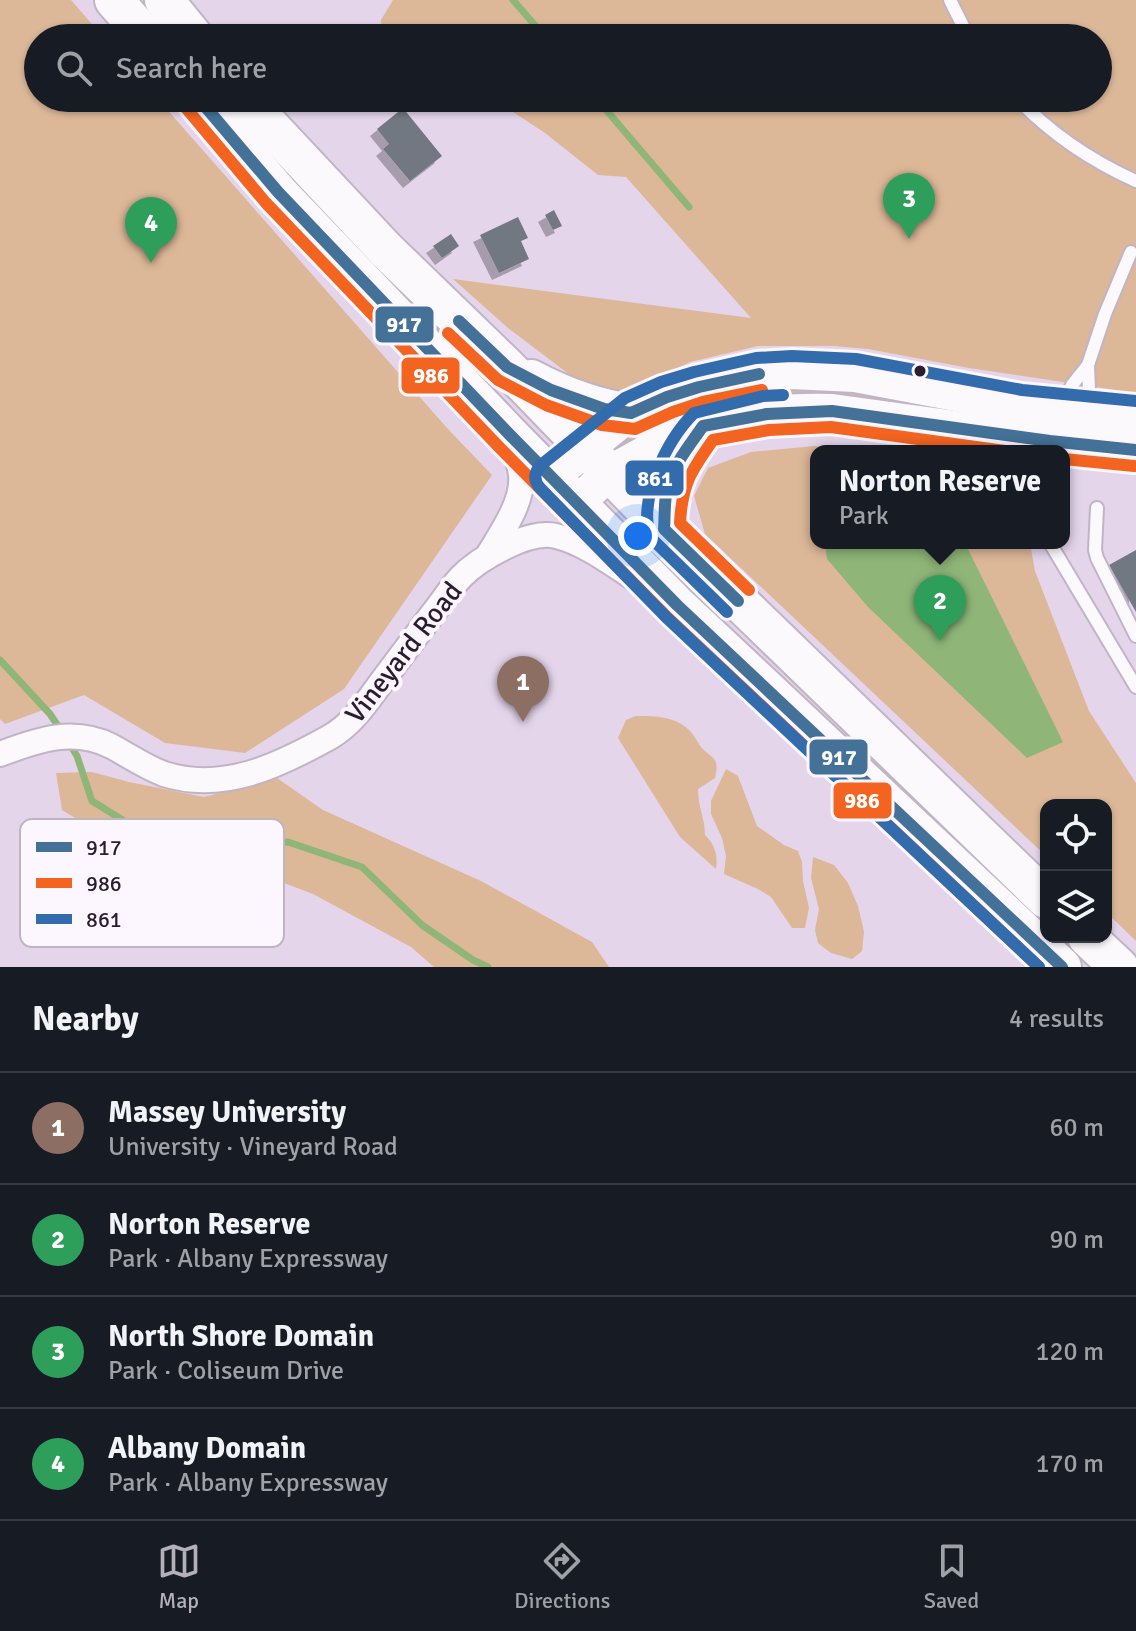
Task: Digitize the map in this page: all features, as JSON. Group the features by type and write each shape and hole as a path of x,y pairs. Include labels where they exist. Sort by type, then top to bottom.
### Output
{"main road":[{"path":"114,0 135,24"},
{"path":"164,0 184,24"},
{"path":"210,112 278,192 677,605 1062,967"},
{"path":"258,112 386,250 507,367 664,529 1040,893"},
{"path":"507,367 551,390 604,409 631,413"},
{"path":"564,490 598,461 631,413 699,387 758,374 855,375 1020,406 1039,422 1136,450"},
{"path":"598,461 658,445 703,426 766,412 832,411 1059,427 1136,417"},
{"path":"664,529 669,483 703,426"},
{"path":"1093,943 1119,967"}],"street":[{"name":"Vineyard Road","path":"487,557 513,513 520,483 511,436"},
{"name":"Vineyard Road","path":"0,754 33,741 76,736 100,741 163,773 184,778 221,780 255,773 311,748 344,729 460,578 487,557 527,538 554,535 593,551 677,605"}],"lane":[{"path":"950,0 962,24"},
{"path":"1030,112 1096,160 1136,181"},
{"path":"1059,427 1072,385 1088,365 1131,252"},
{"path":"1059,427 1089,391 1088,365"},
{"path":"1097,508 1097,558 1136,636"},
{"path":"1054,549 1136,687"}],"shaded area":[{"path":"0,0 71,0 92,24 24,24 24,112 169,112 447,428 492,475 344,689 245,753 165,743 84,695 5,724 0,719"},
{"path":"393,0 1136,0 1136,393 834,346 758,346 690,362 629,392 582,384 508,328 453,279 751,318 626,177 598,175 513,112 1112,112 1112,24 381,24"},
{"path":"865,385 947,411 845,396 619,451 615,448 646,420 715,393"},
{"path":"810,446 810,549 1031,549 1035,571 1089,711 1136,783 1136,941 1112,918 1112,799 1040,799 1040,850 705,534 694,496 708,468 751,452"},
{"path":"826,549 968,549 1063,742 1027,758 868,607 827,559"},
{"path":"636,716 678,722 690,731 716,762 715,778 698,789 705,835 715,850 716,869 680,837 618,738 626,720"},
{"path":"726,769 738,776 757,826 798,851 809,908 805,928 792,928 771,897 724,874 726,856 711,814 711,801"},
{"path":"92,772 204,797 277,778 323,810 481,881 592,942 609,967 434,967 411,947 313,894 284,883 284,819 77,819 62,810 56,773"},
{"path":"813,857 834,865 848,883 858,906 864,932 862,951 852,959 831,953 818,943 815,930 819,909 811,878"}],"building":[{"path":"398,112 406,112 442,156 410,181 383,149 389,144 377,129"},
{"path":"554,210 562,226 553,230 545,215"},
{"path":"518,217 528,238 521,241 529,259 499,273 480,235"},
{"path":"451,234 459,246 442,258 433,246"},
{"path":"1136,550 1136,612 1109,565"}],"waterway":[{"path":"513,0 534,24"},
{"path":"608,112 689,207"},
{"path":"0,660 50,714 62,732"},
{"path":"69,743 77,756 92,801 121,819"},
{"path":"284,842 362,867 422,925 488,967"}],"transit line":[{"name":"986","path":"189,112 266,203 666,616 1039,967"},
{"name":"917","path":"210,112 278,192 677,605 1062,967"},
{"name":"917","path":"459,321 507,367 551,390 604,409 631,413 699,387 759,374"},
{"name":"986","path":"448,333 498,380 546,405 602,425 635,429 703,402 762,390"},
{"name":"861","path":"1039,967 666,617 540,488 535,476 541,465 625,398 661,382 756,358 856,359 1022,390 1136,401"},
{"name":"861","path":"727,612 650,537 647,522 652,488 665,454 694,413 763,396 783,395"},
{"name":"917","path":"738,601 664,529 665,499 673,472 703,426 767,414 832,411 1136,450"},
{"name":"986","path":"749,590 680,523 689,478 713,440 769,430 831,427 962,445"},
{"name":"986","path":"1070,460 1134,466"}],"place":[{"name":"North Shore Domain","path":"909,239"},
{"name":"Albany Domain","path":"151,263"},
{"name":"Norton Reserve","path":"940,641"},
{"name":"Massey University","path":"523,722"}]}
